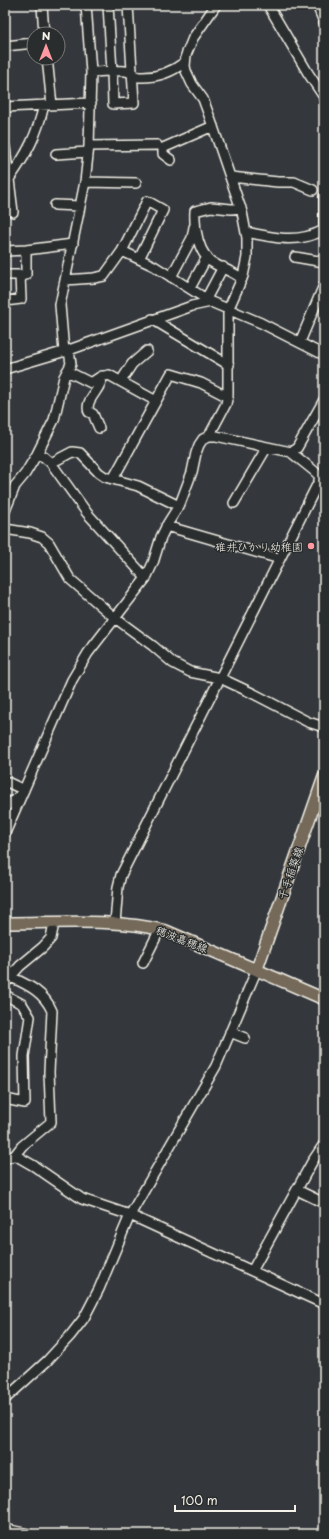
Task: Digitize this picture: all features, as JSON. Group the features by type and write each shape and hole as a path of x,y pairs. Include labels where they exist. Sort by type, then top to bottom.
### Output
{"main road":[{"name":"千手稲築線","path":"257,969 324,777"},
{"name":"穂波嘉穂線","path":"5,923 115,923 160,929 257,969 324,999"}],"street":[{"path":"42,5 43,26"},
{"path":"5,511 15,486 25,474 37,454 54,420 64,377 71,364 67,351 60,305 85,182 88,149 91,103 91,72 86,5"},
{"path":"108,5 113,104 134,103 128,5"},
{"path":"209,436 228,397 228,310 242,279 247,257 246,232 231,177 203,99 192,84 186,71 185,62 188,48 193,38 216,5"},
{"path":"268,5 308,74 324,97"},
{"path":"317,5 324,22"},
{"path":"5,46 26,44"},
{"path":"91,72 127,71 133,75 145,76 163,74 185,62"},
{"path":"9,179 24,157 48,105 47,66"},
{"path":"5,107 91,103"},
{"path":"171,160 163,154 163,148 213,126"},
{"path":"56,154 88,149 157,145"},
{"path":"5,147 13,212"},
{"path":"231,177 278,182 294,182 313,190"},
{"path":"85,182 136,183"},
{"path":"246,232 280,239 290,239 303,238 324,230 324,197"},
{"path":"65,280 104,276 122,251 147,201 163,210 139,258"},
{"path":"55,205 80,206"},
{"path":"171,277 192,238 195,211 211,206 231,209 240,208"},
{"path":"194,226 202,249 215,265 235,273 242,279"},
{"path":"5,251 73,244"},
{"path":"5,275 26,275 26,250"},
{"path":"122,251 139,258 209,301 261,323 324,355"},
{"path":"190,288 208,257"},
{"path":"295,258 324,262"},
{"path":"209,301 223,267"},
{"path":"5,301 21,299 20,275"},
{"path":"300,342 324,285"},
{"path":"5,369 67,351 152,319 209,301"},
{"path":"152,319 229,365"},
{"path":"121,381 132,364 147,351"},
{"path":"68,371 91,383 102,376 109,375 156,401"},
{"path":"113,479 171,374 201,383 228,397"},
{"path":"99,428 88,409 92,398 100,386 102,376"},
{"path":"291,452 297,448 324,400"},
{"path":"5,834 72,680 88,653 146,578 166,526 179,506 188,486 196,453 203,439 209,436 227,437 291,452 298,459 317,472 320,480 121,876 118,887 115,923"},
{"path":"234,502 267,447"},
{"path":"51,463 72,452 80,453 99,473 105,477 138,486 179,506"},
{"path":"37,454 44,457 51,463 87,513 146,578"},
{"path":"166,526 280,559"},
{"path":"5,529 30,533 42,537 48,543 70,579 114,618 153,646 173,663 190,672 220,678 308,722 324,727"},
{"path":"5,781 24,792"},
{"path":"5,807 24,792"},
{"path":"5,1159 15,1156 22,1146 50,1122 49,1072 52,1011 48,1003 34,989 8,980 20,966 43,947 51,938 54,923"},
{"path":"143,963 160,929"},
{"path":"5,1399 61,1346 84,1318 99,1289 130,1215 216,1066 257,969"},
{"path":"5,995 22,1004 30,1016 24,1056 25,1103 5,1099"},
{"path":"230,1032 245,1038"},
{"path":"252,1271 312,1162 324,1144"},
{"path":"15,1156 34,1166 82,1199 130,1215 324,1304"},
{"path":"297,1190 324,1203"},
{"path":"5,1529 28,1534"}],"place":[{"name":"碓井ひかり幼稚園","path":"311,546"}]}
